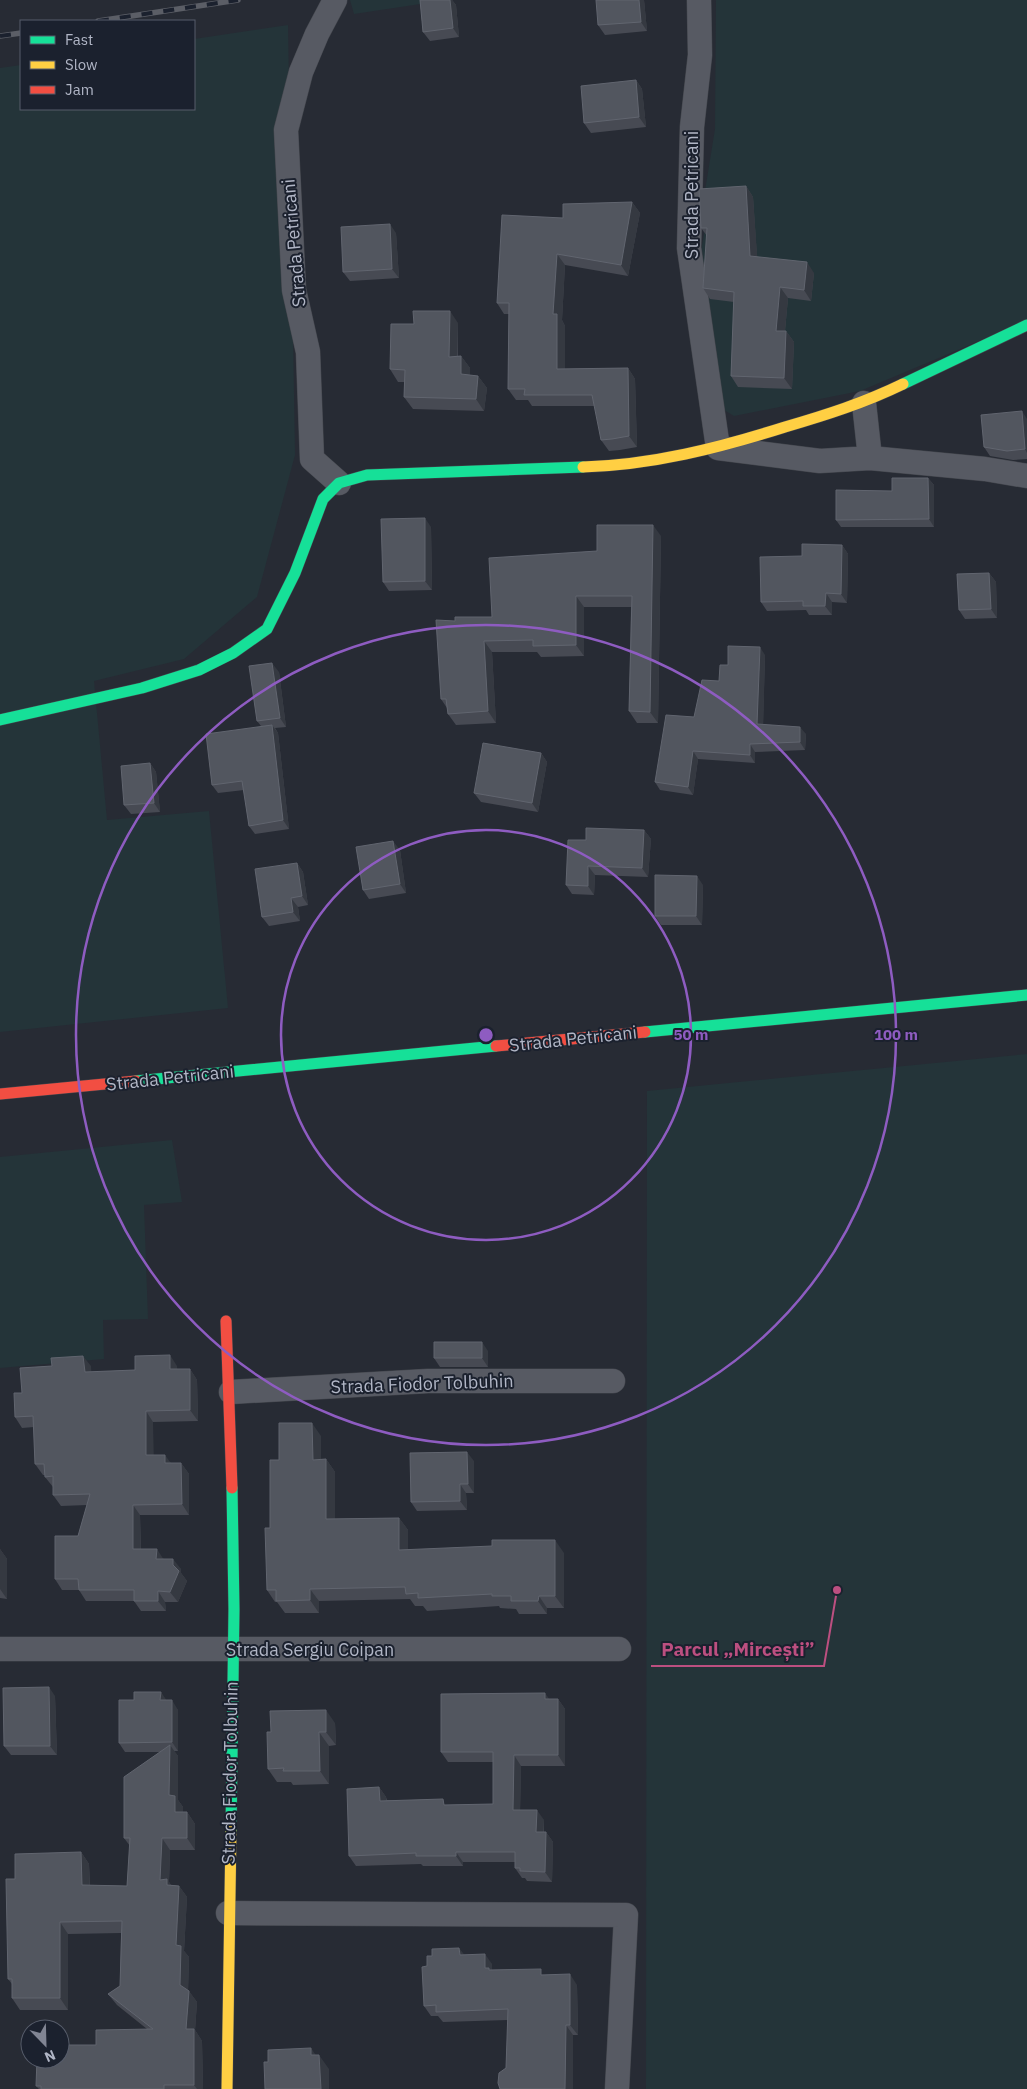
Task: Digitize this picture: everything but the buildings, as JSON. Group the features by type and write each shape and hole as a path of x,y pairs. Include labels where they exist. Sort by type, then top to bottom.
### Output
{"street":[{"name":"Strada Petricani","path":"335,0 300,72 286,130 294,290 308,352 312,459 339,484"},
{"name":"Strada Petricani","path":"699,0 700,55 692,127 689,248 718,448"},
{"path":"0,720 142,688 199,670 233,653 266,629 295,573 322,499 339,484 367,474 622,466 718,448 864,402 1027,325"},
{"path":"864,402 870,458"},
{"path":"718,448 820,461 870,458 985,469 1027,476"},
{"name":"Strada Petricani","path":"0,1094 1027,995"},
{"name":"Strada Fiodor Tolbuhin","path":"226,1321 231,1392 233,1650 227,2089"},
{"name":"Strada Fiodor Tolbuhin","path":"231,1392 428,1381 613,1381"},
{"name":"Strada Sergiu Coipan","path":"0,1650 619,1649"},
{"path":"228,1913 626,1916 617,2089"}],"shaded area":[{"path":"350,0 447,0 354,14"},
{"path":"716,0 1027,0 1027,321 860,391 734,416 721,408 700,256 704,234 709,222 704,197 715,129"},
{"path":"288,25 295,455 257,597 184,659 94,681 107,820 209,811 228,1008 0,1032 0,68 20,65 20,110 195,110 195,39"},
{"path":"1027,1054 1027,2089 646,2089 647,1091"},
{"path":"172,1140 182,1202 144,1205 148,1319 103,1320 104,1359 0,1368 0,1157"}],"railway":[{"path":"105,20 238,0"},
{"path":"0,36 20,33"}],"traffic: fast":[{"path":"903,384 1027,325"},
{"path":"0,720 142,688 199,670 233,653 267,629 295,573 323,499 339,483 367,475 583,467"},
{"path":"645,1032 1027,995"},
{"path":"136,1081 496,1046"},
{"path":"231,1831 234,1609 232,1488"}],"traffic: slow":[{"path":"583,467 634,463 710,448 760,435 830,413 903,384"},
{"path":"227,2089 231,1831"}],"traffic: jam":[{"path":"496,1046 645,1032"},
{"path":"0,1094 136,1081"},
{"path":"226,1321 232,1488"}],"place":[{"name":"Parcul „Mircești”","path":"837,1590"}]}
